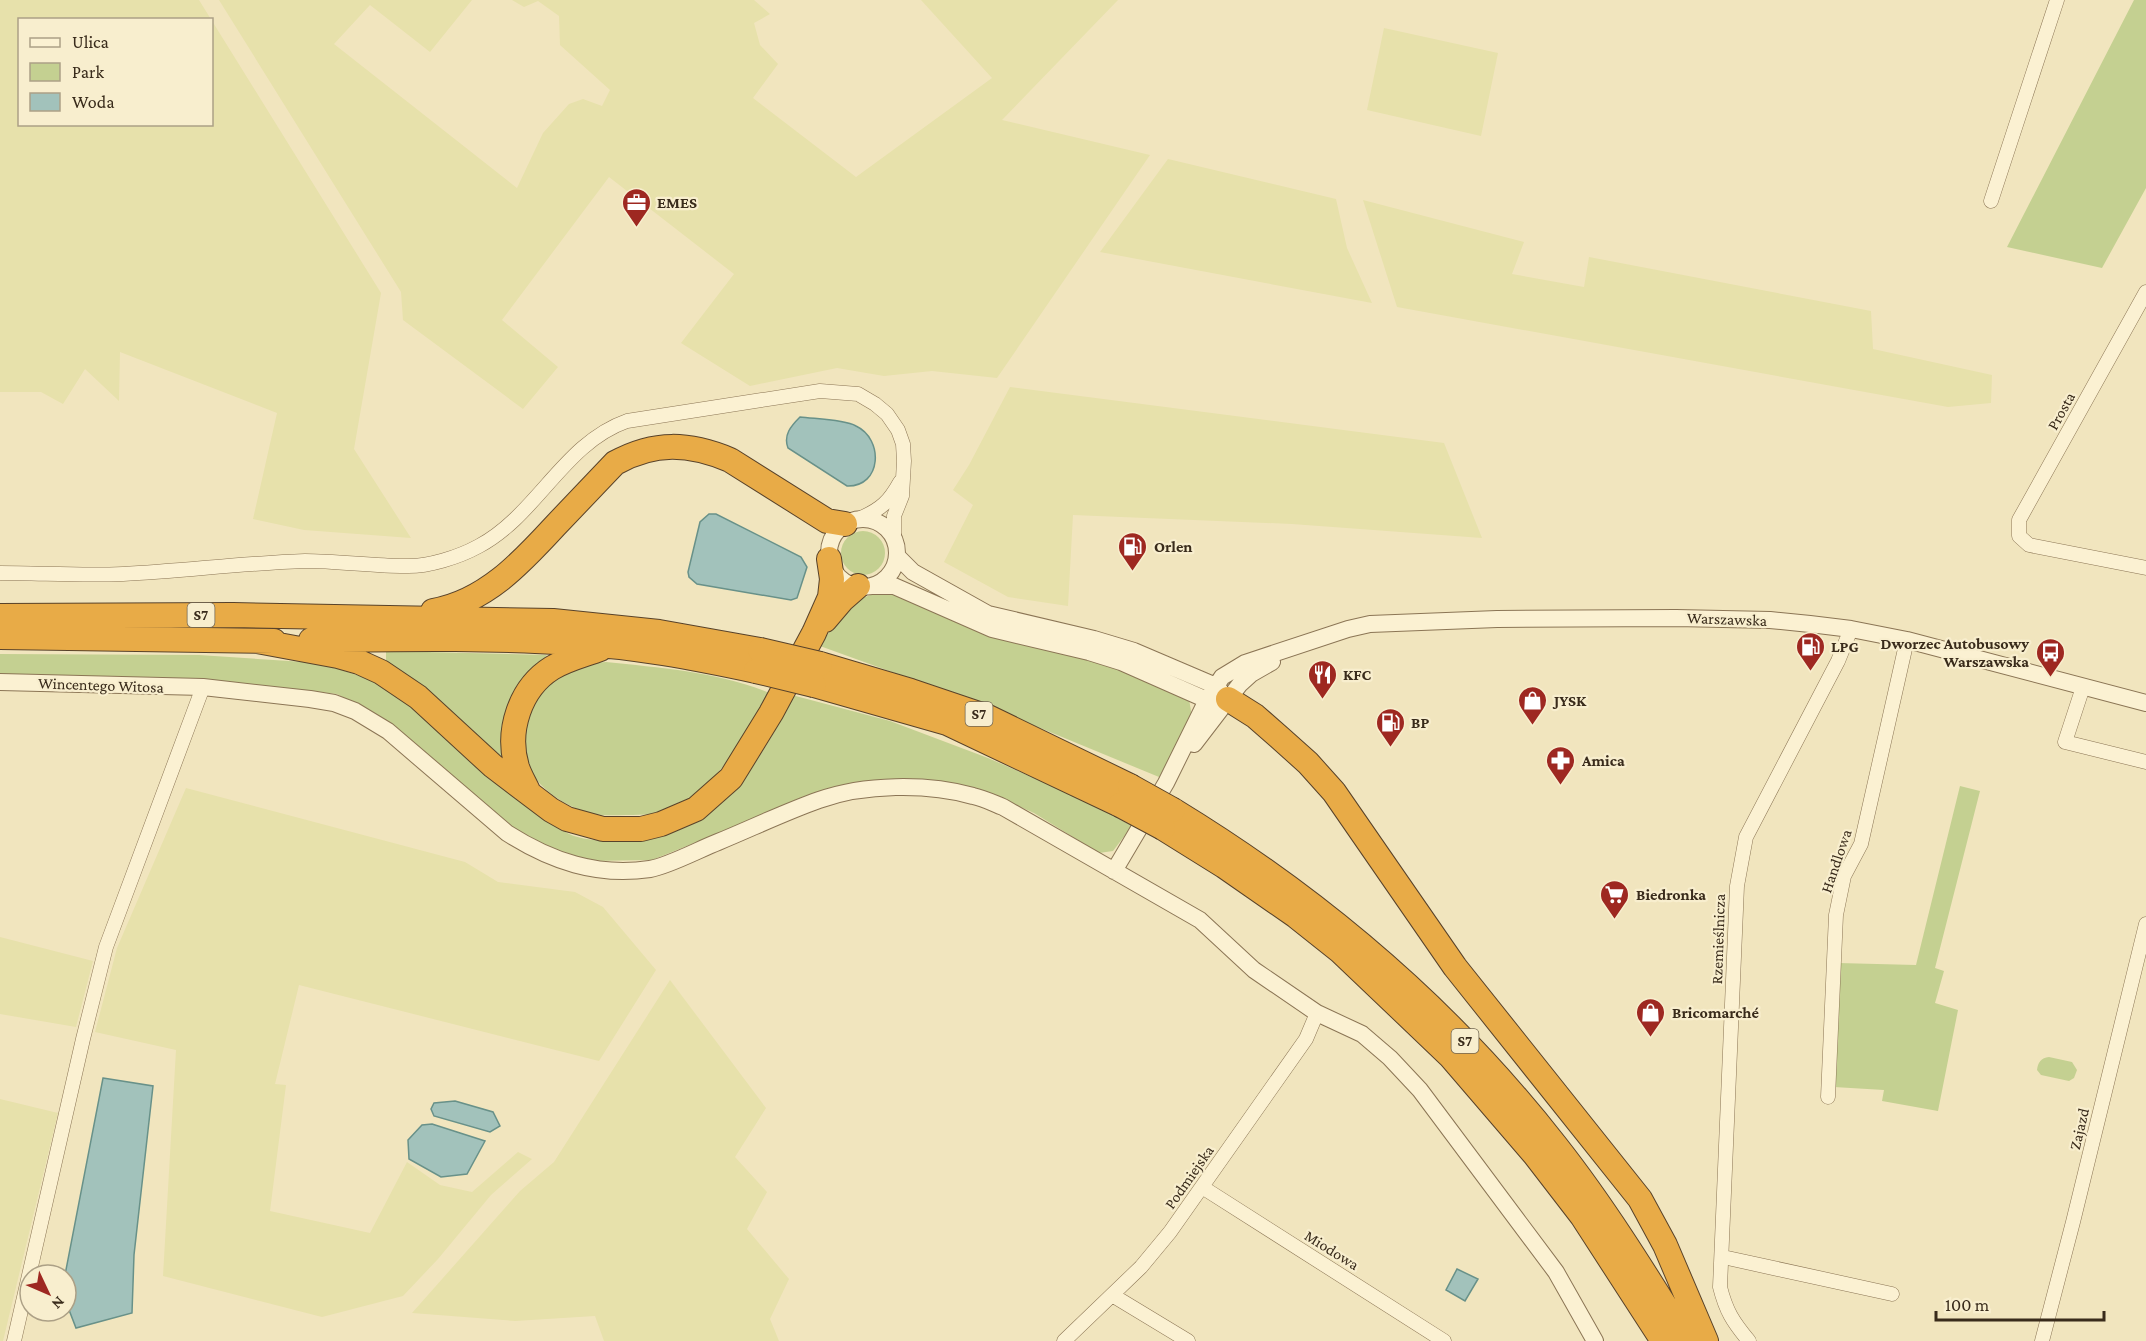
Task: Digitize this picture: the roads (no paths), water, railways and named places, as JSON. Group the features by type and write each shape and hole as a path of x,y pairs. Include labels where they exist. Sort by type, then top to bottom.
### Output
{"highway":[{"path":"398,616 446,609 501,580 521,563 615,463 634,452 668,446 700,449 730,460 827,521 853,521"},
{"path":"257,641 338,656 381,672 418,697 493,766 551,810 567,819 603,829 641,829 661,824 696,809 731,778 748,753 814,633 830,597 832,579 829,559"},
{"path":"814,633 842,600 865,586"},
{"name":"S7","path":"0,616 398,616 586,623 709,639 758,661"},
{"name":"S7","path":"0,637 257,641 440,638 573,643 702,660 758,661 817,674 947,723 1125,795 1246,857 1344,929 1425,1001 1465,1042 1556,1146 1648,1278 1687,1341"},
{"path":"529,793 517,765 514,736 516,719 530,688 552,668 608,646"},
{"path":"1217,695 1255,717 1308,764 1334,792 1462,976 1634,1191 1665,1245 1706,1341"},
{"name":"S7","path":"1168,819 1224,866 1296,916 1340,951 1450,1056 1535,1155 1582,1216 1663,1341"}],"street":[{"path":"1991,201 2057,0"},
{"name":"Prosta","path":"2146,292 2019,520 2019,536 2029,545 2146,568"},
{"path":"0,573 123,574 306,561 407,567 431,562 480,546 512,521 573,456 596,436 612,426 627,421 820,391 858,394 875,404 887,414 898,430 903,444 902,496 894,516 896,547 894,566 881,582 865,586"},
{"path":"903,475 894,493 882,508 837,530 831,539 829,559 839,577 848,583 865,586 894,586 992,628 1089,652 1217,695"},
{"path":"853,521 881,524 889,530 896,547 913,572 988,614 1124,648 1217,695"},
{"name":"Warszawska","path":"1114,871 1217,695 1302,646 1348,629 1370,624 1676,618 1770,620 1851,629 1907,640 2146,703"},
{"name":"Rzemieślnicza","path":"1749,1341 1732,1321 1725,1307 1720,1287 1737,886 1746,837 1838,661 1851,629"},
{"name":"Handlowa","path":"1828,1096 1836,915 1844,876 1861,844 1907,640"},
{"name":"Wincentego Witosa","path":"0,682 203,687 334,703 355,711 388,732 507,833 539,852 581,867 610,871 653,868 821,799 879,788 912,787 974,796 1003,807 1200,920 1254,970 1317,1013 1362,1034 1390,1058 1420,1090 1556,1272 1595,1341"},
{"path":"14,1341 106,946 203,687"},
{"path":"2083,687 2065,742 2146,762"},
{"name":"Zajazd","path":"2042,1341 2146,924"},
{"name":"Podmiejska","path":"1064,1341 1146,1261 1170,1232 1306,1039 1317,1013"},
{"name":"Miodowa","path":"1202,1187 1444,1341"},
{"path":"1723,1257 1892,1294"},
{"path":"1112,1295 1188,1341"}],"water":[{"path":"800,417 844,422 865,432 875,451 873,471 867,479 859,484 847,486 788,448 787,435"},
{"path":"709,514 716,514 801,557 807,567 797,598 791,600 697,584 689,577 688,572 700,522"},
{"path":"103,1078 153,1086 134,1255 132,1313 76,1328 74,1323 78,1323 78,1263 67,1263"},
{"path":"455,1101 493,1112 500,1126 490,1132 434,1116 431,1109 434,1103"},
{"path":"432,1124 485,1141 467,1174 441,1177 409,1159 408,1140 422,1125"},
{"path":"1457,1269 1478,1279 1465,1301 1446,1290"}],"place":[{"name":"EMES","path":"636,228"},
{"name":"Orlen","path":"1133,572"},
{"name":"LPG","path":"1810,672"},
{"name":"Dworzec Autobusowy Warszawska","path":"2050,678"},
{"name":"KFC","path":"1322,700"},
{"name":"JYSK","path":"1533,726"},
{"name":"BP","path":"1390,748"},
{"name":"Amica","path":"1561,786"},
{"name":"Biedronka","path":"1615,920"},
{"name":"Bricomarché","path":"1651,1038"}]}
